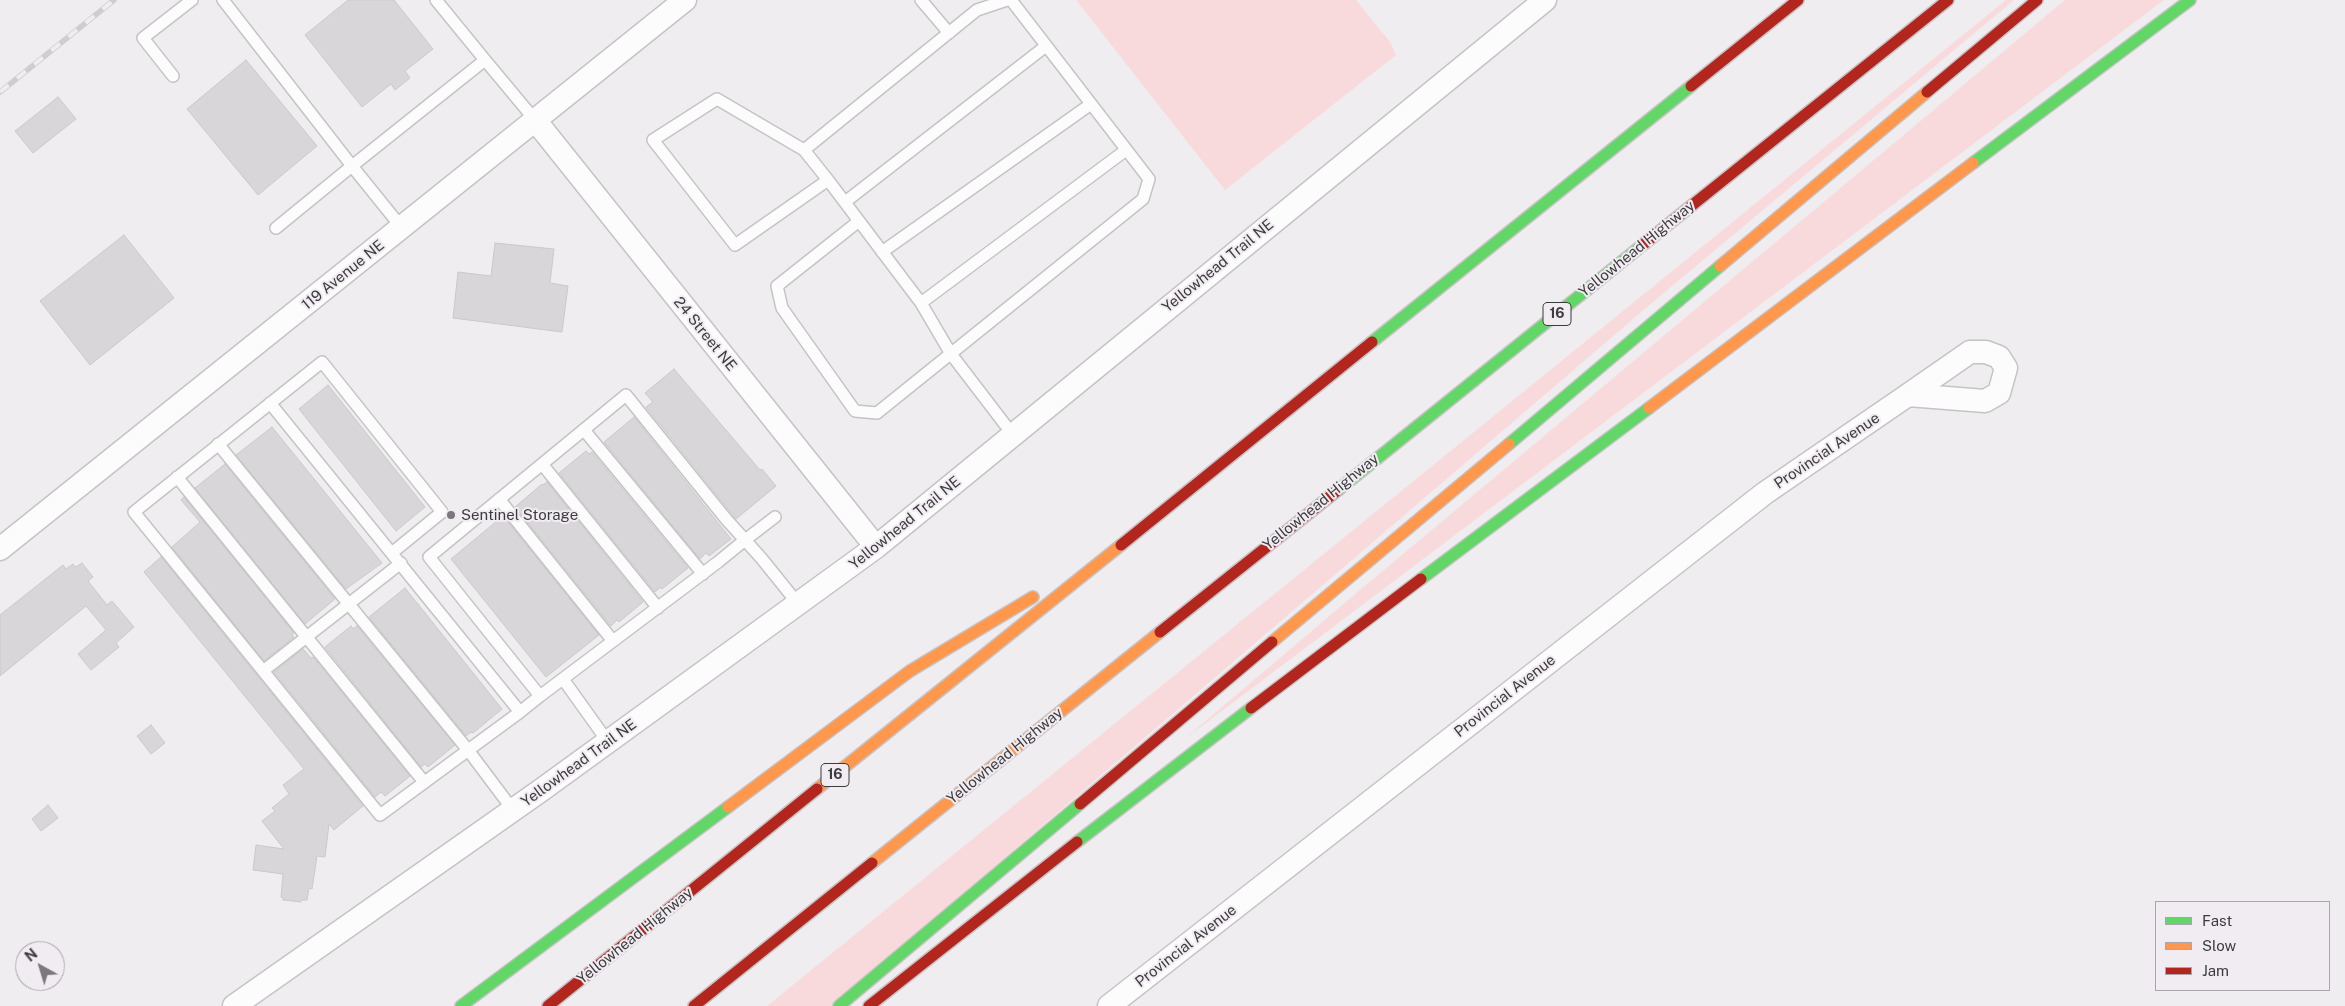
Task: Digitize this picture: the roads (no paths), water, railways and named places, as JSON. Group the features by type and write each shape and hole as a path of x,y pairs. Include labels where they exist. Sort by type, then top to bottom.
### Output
{"main road":[{"name":"Yellowhead Highway","path":"548,1006 1798,0"},
{"name":"Yellowhead Highway","path":"694,1006 1948,0"},
{"path":"839,1006 2037,0"},
{"path":"869,1006 1204,744 2190,0"},
{"path":"461,1006 910,671 1122,543"}],"street":[{"name":"119 Avenue NE","path":"0,549 686,0"},
{"name":"Yellowhead Trail NE","path":"234,1006 513,810 799,605 876,547 1545,0"},
{"name":"24 Street NE","path":"535,120 876,547"},
{"name":"Provincial Avenue","path":"1109,1006 1765,493 1908,396"}],"lane":[{"path":"173,76 143,38 192,0"},
{"path":"223,0 402,228"},
{"path":"436,0 535,120"},
{"path":"922,0 949,33"},
{"path":"804,150 977,10 1007,0"},
{"path":"859,222 777,286 782,308 855,411 877,413 1144,199 1149,179 1011,0"},
{"path":"845,202 1046,46"},
{"path":"276,228 485,60"},
{"path":"828,180 735,245 653,140 717,99 804,150 828,180 845,202 921,303 952,354 1013,435"},
{"path":"882,252 1091,104"},
{"path":"921,303 1126,150"},
{"path":"393,552 442,512 322,362 134,512 380,815 703,574 774,516"},
{"path":"540,696 429,557 626,395 799,605"},
{"path":"270,403 393,552 520,712"},
{"path":"584,430 703,574"},
{"path":"218,444 468,750 513,810"},
{"path":"542,464 658,608"},
{"path":"177,477 424,782"},
{"path":"499,500 614,641"},
{"path":"263,671 401,563"},
{"path":"563,678 608,742"}],"railway":[{"path":"0,92 114,0"}],"place":[{"name":"Sentinel Storage","path":"451,515"}]}
